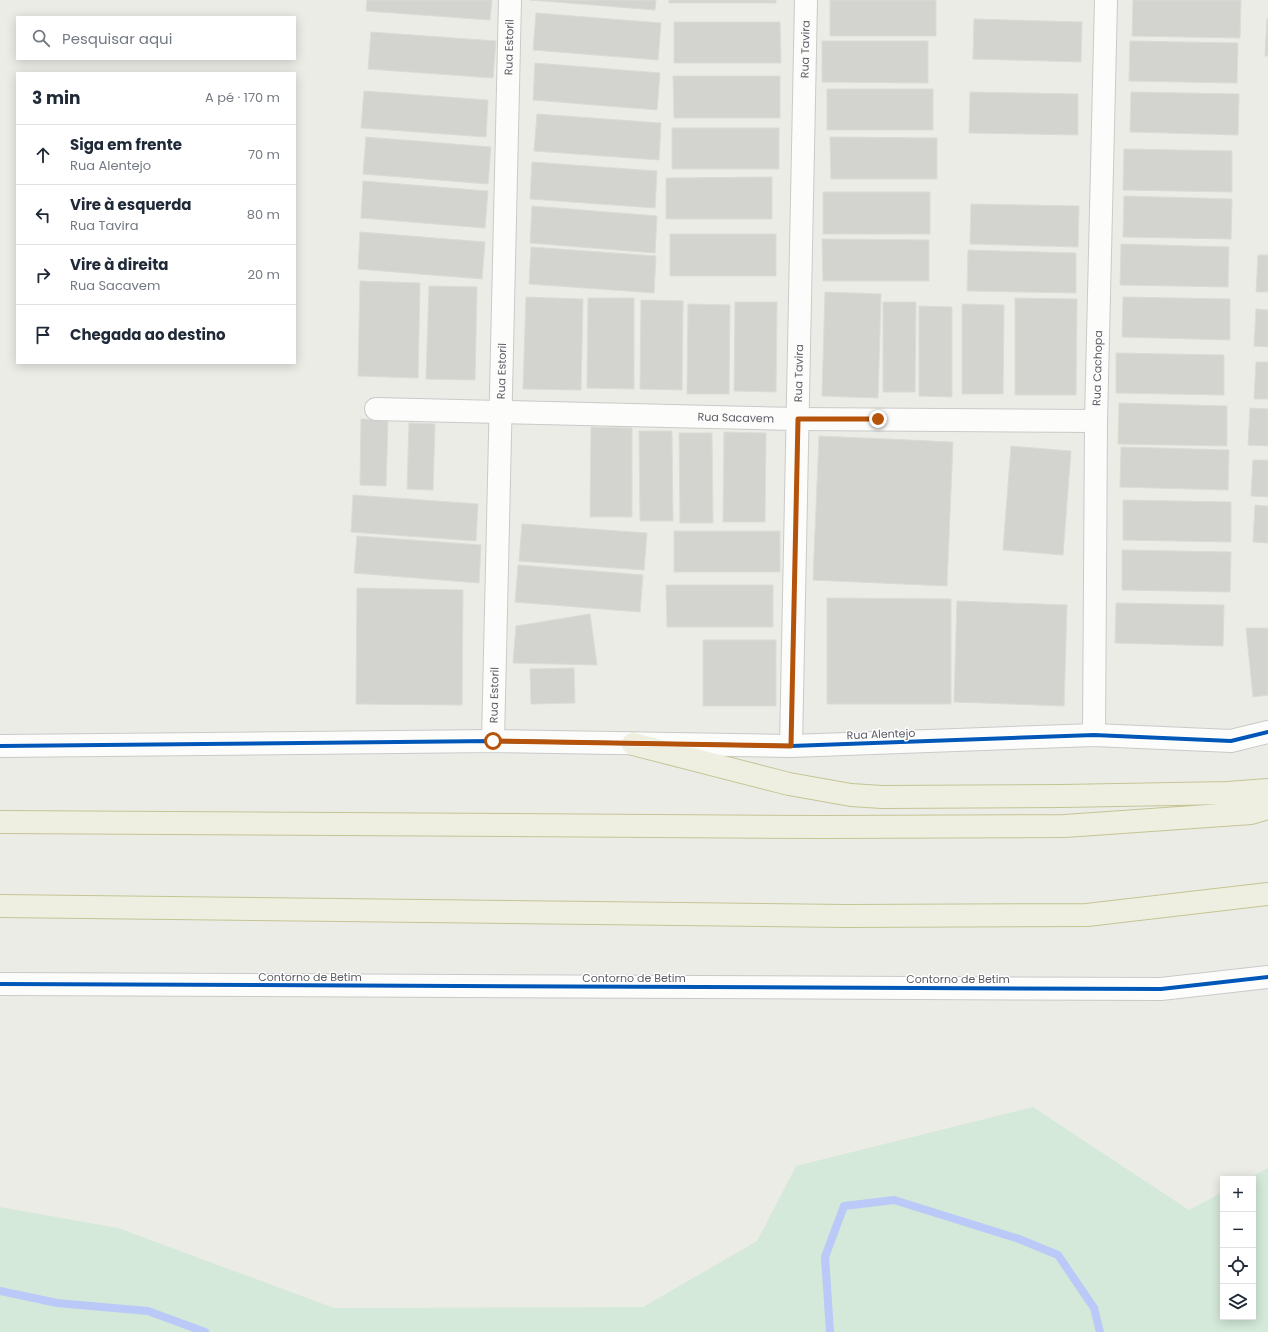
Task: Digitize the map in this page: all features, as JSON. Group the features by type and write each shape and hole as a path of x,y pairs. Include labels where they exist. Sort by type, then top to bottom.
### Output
{"highway":[{"path":"633,744 789,784 851,795 882,797 1062,796 1228,793 1268,790"},
{"path":"0,822 807,827 1057,826 1251,812 1268,808"},
{"path":"0,906 846,916 1087,915 1268,894"}],"street":[{"name":"Rua Estoril","path":"493,741 510,0"},
{"name":"Rua Tavira","path":"791,746 806,0"},
{"name":"Rua Cachopa","path":"1094,735 1096,421 1106,0"},
{"name":"Rua Sacavem","path":"376,409 798,419 1096,421"},
{"name":"Rua Alentejo","path":"0,746 493,741 791,746 1094,735 1231,741 1268,732"},
{"name":"Contorno de Betim","path":"0,984 1161,989 1268,977"}],"green space":[{"path":"1033,1107 1189,1210 1220,1194 1220,1320 1256,1320 1256,1176 1253,1176 1268,1168 1268,1332 0,1332 0,1207 118,1228 334,1308 643,1307 757,1241 796,1166"}],"building":[{"path":"367,0 492,0 490,20 366,11"},
{"path":"530,0 656,0 655,10"},
{"path":"669,0 776,0 776,3 669,3"},
{"path":"830,0 936,0 936,36 830,36"},
{"path":"1133,0 1241,0 1240,38 1132,36"},
{"path":"536,13 661,23 658,60 533,50"},
{"path":"974,19 1082,22 1081,62 973,59"},
{"path":"1267,19 1268,56 1265,56"},
{"path":"674,22 780,22 781,63 674,63"},
{"path":"371,32 496,41 493,78 368,69"},
{"path":"822,41 928,41 928,83 822,82"},
{"path":"1130,41 1238,43 1237,83 1129,81"},
{"path":"535,63 660,73 657,110 533,100"},
{"path":"673,76 780,76 780,118 674,118"},
{"path":"827,89 933,89 933,130 827,130"},
{"path":"364,91 488,100 486,137 361,128"},
{"path":"970,92 1078,94 1078,135 969,133"},
{"path":"1131,92 1239,94 1238,135 1130,132"},
{"path":"537,114 661,123 659,160 534,151"},
{"path":"672,128 779,128 779,169 672,169"},
{"path":"366,137 491,147 488,184 363,174"},
{"path":"830,137 937,138 937,179 831,179"},
{"path":"1124,149 1232,151 1232,192 1123,190"},
{"path":"532,162 657,171 655,208 530,199"},
{"path":"772,177 772,219 666,219 666,178"},
{"path":"363,181 488,191 485,228 361,218"},
{"path":"823,192 930,192 930,234 823,234"},
{"path":"1124,196 1232,199 1231,239 1123,237"},
{"path":"971,204 1079,206 1078,247 970,244"},
{"path":"532,206 657,216 655,253 530,243"},
{"path":"360,232 485,242 482,279 358,269"},
{"path":"670,234 776,234 776,276 670,276"},
{"path":"822,239 929,240 929,281 823,281"},
{"path":"1121,244 1229,247 1228,287 1120,285"},
{"path":"531,247 656,256 654,293 529,284"},
{"path":"968,250 1076,253 1076,293 967,291"},
{"path":"1258,255 1268,255 1268,292 1256,292"},
{"path":"360,281 420,283 418,378 358,376"},
{"path":"429,286 477,287 475,380 426,379"},
{"path":"825,292 881,294 878,398 822,396"},
{"path":"526,297 583,299 581,390 523,389"},
{"path":"1123,297 1230,299 1230,340 1122,337"},
{"path":"588,298 634,298 634,389 587,388"},
{"path":"1015,298 1077,299 1076,395 1015,395"},
{"path":"641,300 683,301 682,390 640,389"},
{"path":"735,302 777,302 776,392 734,391"},
{"path":"883,302 916,302 915,392 883,392"},
{"path":"688,304 730,305 729,394 687,394"},
{"path":"962,304 1004,305 1003,394 962,394"},
{"path":"919,306 952,307 952,397 919,396"},
{"path":"1256,309 1268,310 1268,347 1254,346"},
{"path":"1116,353 1224,355 1224,395 1116,393"},
{"path":"1256,362 1268,362 1268,399 1254,399"},
{"path":"1119,403 1227,406 1227,446 1118,444"},
{"path":"1250,408 1268,409 1268,446 1248,445"},
{"path":"361,419 388,420 386,486 360,485"},
{"path":"409,423 435,424 433,490 407,489"},
{"path":"591,427 632,428 632,517 590,517"},
{"path":"639,431 672,431 673,521 640,521"},
{"path":"724,432 766,433 765,522 723,522"},
{"path":"679,433 712,433 713,523 680,523"},
{"path":"819,436 953,442 947,586 813,580"},
{"path":"1011,446 1071,451 1063,555 1003,550"},
{"path":"1121,447 1229,450 1228,490 1120,487"},
{"path":"1253,460 1268,460 1268,497 1251,496"},
{"path":"353,495 478,504 476,541 351,532"},
{"path":"1123,500 1231,502 1231,542 1123,540"},
{"path":"1255,505 1268,506 1268,543 1253,542"},
{"path":"522,524 647,533 644,570 519,561"},
{"path":"674,531 780,531 780,572 674,572"},
{"path":"357,536 481,545 479,583 354,573"},
{"path":"1122,550 1231,552 1230,592 1122,590"},
{"path":"518,565 643,575 640,612 515,602"},
{"path":"666,585 773,585 773,627 667,627"},
{"path":"357,588 463,590 462,705 356,704"},
{"path":"827,598 951,599 951,704 827,704"},
{"path":"957,601 1067,605 1064,706 954,702"},
{"path":"1116,603 1224,605 1223,646 1115,643"},
{"path":"590,614 597,665 513,663 516,626"},
{"path":"1246,628 1268,628 1268,695 1253,697"},
{"path":"703,640 776,640 776,706 703,706"},
{"path":"574,668 575,703 531,704 530,669"}],"waterway":[{"path":"830,1332 825,1257 844,1206 894,1200 1019,1239 1058,1255 1094,1308 1100,1332"},
{"path":"0,1291 57,1303 148,1311 205,1332"}],"cycle path":[{"path":"0,746 493,741 791,746 1094,735 1231,741 1268,732"},
{"path":"0,984 1161,989 1268,977"}],"route":[{"path":"493,741 791,746 798,419 878,419"}]}
